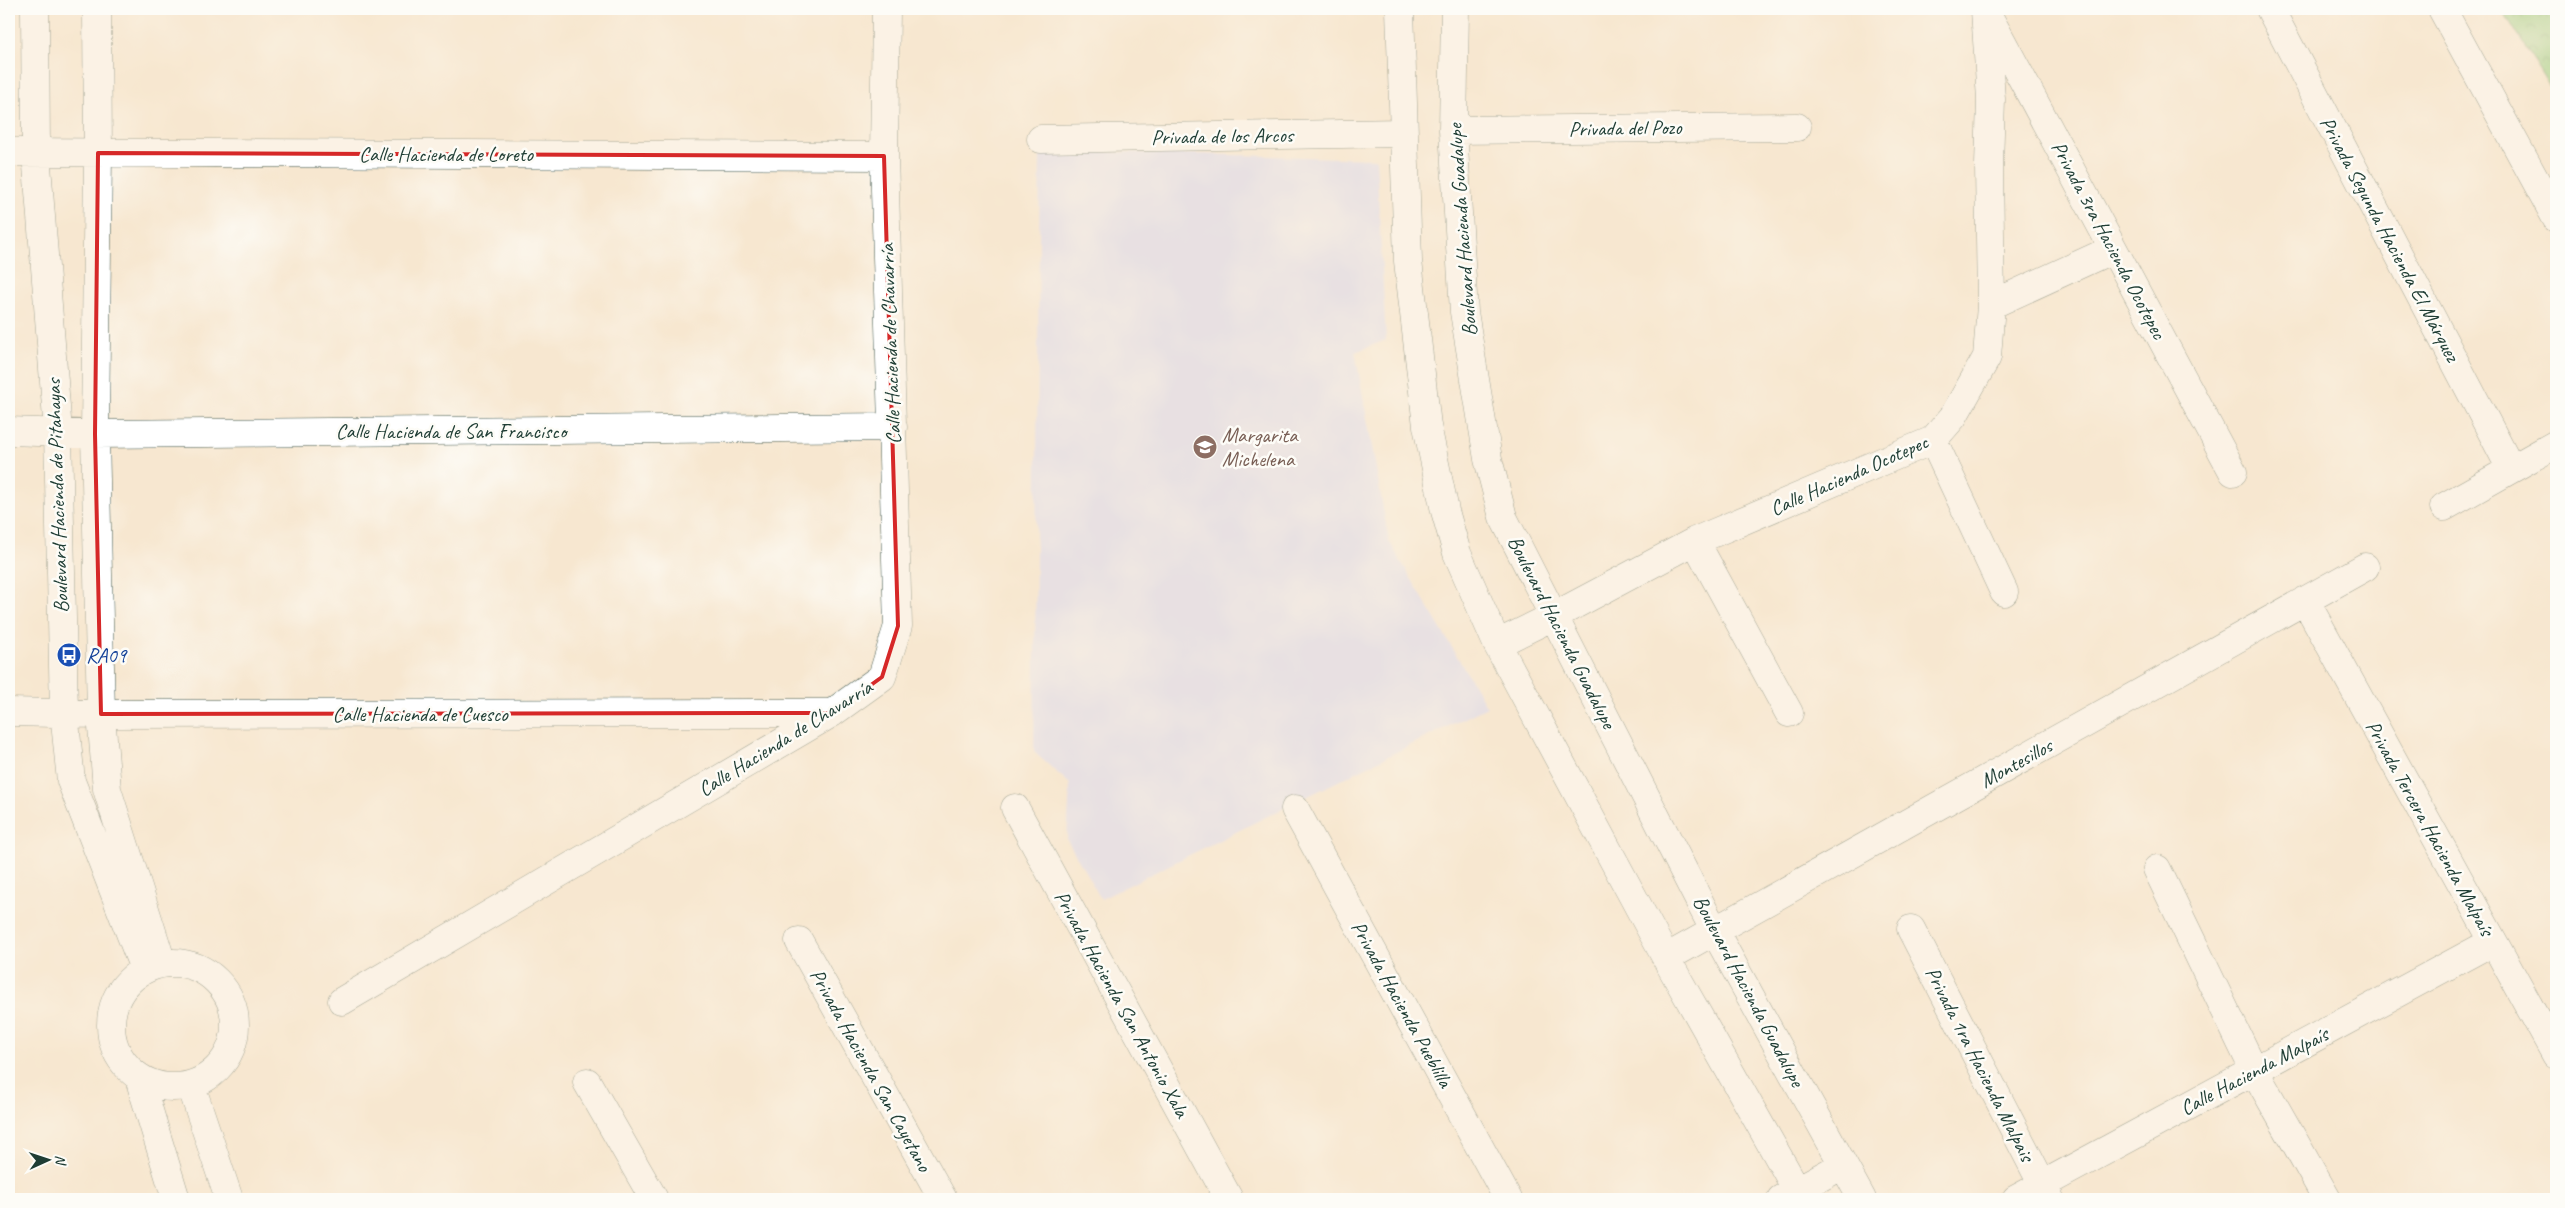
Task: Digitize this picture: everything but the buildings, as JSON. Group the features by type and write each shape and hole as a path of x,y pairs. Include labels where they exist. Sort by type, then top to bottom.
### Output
{"street":[{"name":"Boulevard Hacienda de Pitahayas","path":"35,9 36,153 58,432 64,712 71,780 153,966"},
{"name":"Boulevard Hacienda de Pitahayas","path":"97,9 98,153 95,434 101,714 107,789 153,966"},
{"name":"Calle Hacienda de Chavarría","path":"342,1001 832,713 882,677 898,626 884,156 886,9"},
{"path":"1400,9 1408,261 1427,426 1445,511 1457,553 1497,644 1793,1196 1843,1165"},
{"name":"Boulevard Hacienda Guadalupe","path":"1455,9 1454,130 1464,312 1488,459 1503,517 1715,932 1862,1199"},
{"name":"Privada Segunda Hacienda El Márquez","path":"2270,9 2510,469"},
{"path":"2442,9 2556,218"},
{"name":"Privada 3ra Hacienda Ocotepec","path":"1985,10 2234,472"},
{"name":"Calle Hacienda Ocotepec","path":"1497,644 1696,541 1933,440 1953,417 1987,357 1992,305 1989,166 1991,99 1985,10"},
{"name":"Privada del Pozo","path":"1454,130 1797,127"},
{"name":"Privada de los Arcos","path":"1041,139 1403,133"},
{"name":"Calle Hacienda de Loreto","path":"9,152 884,156"},
{"path":"1992,305 2113,249"},
{"name":"Calle Hacienda de San Francisco","path":"9,431 95,434 893,427"},
{"path":"1933,440 2004,592"},
{"path":"2444,507 2556,444"},
{"path":"1696,541 1789,713"},
{"name":"Montesillos","path":"1666,958 2365,567"},
{"name":"Privada Tercera Hacienda Malpaís","path":"2305,600 2556,1055"},
{"name":"Calle Hacienda de Cuesco","path":"9,712 101,714 832,713"},
{"name":"Privada Hacienda San Antonio Xala","path":"1015,808 1229,1199"},
{"name":"Privada Hacienda Pueblilla","path":"1295,809 1508,1199"},
{"path":"2157,869 2254,1070 2327,1199"},
{"name":"Privada 1ra Hacienda Malpais","path":"1911,929 2046,1192"},
{"name":"Privada Hacienda San Cayetano","path":"799,941 943,1199"},
{"name":"Calle Hacienda Malpaís","path":"2016,1199 2046,1192 2254,1070 2492,942"},
{"path":"182,962 202,969 219,982 231,999 235,1020 234,1041 228,1054 225,1060 210,1075 191,1085 173,1088 155,1085 139,1078 125,1065 115,1050 110,1031 112,1012 118,995 129,980 153,966 182,962"},
{"path":"139,1078 176,1199"},
{"path":"587,1082 654,1199"},
{"path":"191,1085 229,1199"}],"highlighted area":[{"path":"98,153 884,156 898,626 882,677 832,713 101,714 95,434"}],"shaded area":[{"name":"Margarita Michelena","path":"1040,150 1376,159 1386,340 1355,352 1389,541 1487,707 1101,899 1067,840 1070,784 1034,752"}],"green space":[{"path":"2502,9 2556,9 2556,97"}],"place":[{"name":"Margarita Michelena","path":"1205,447"},
{"name":"RA09","path":"69,655"}]}
